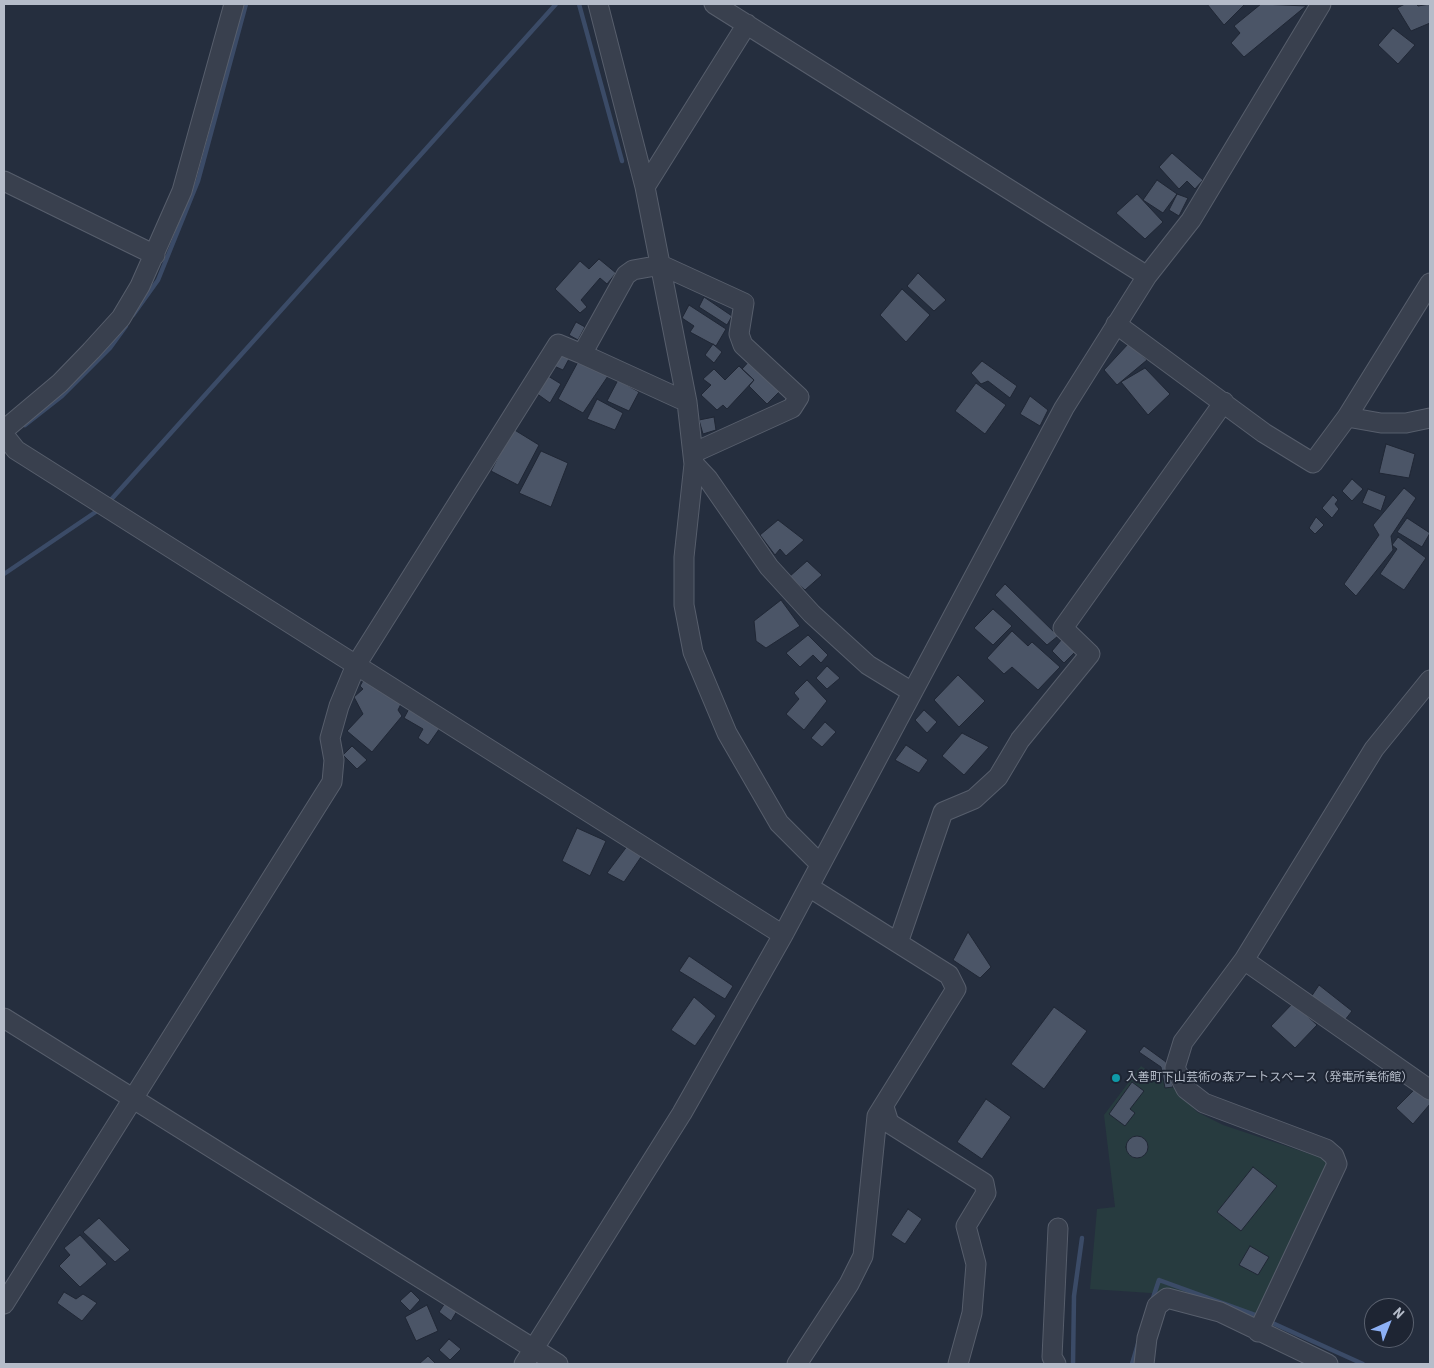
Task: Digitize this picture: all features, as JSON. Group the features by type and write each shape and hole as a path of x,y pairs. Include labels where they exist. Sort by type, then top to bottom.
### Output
{"street":[{"path":"4,430 60,383 120,318 140,286 182,190 234,4"},
{"path":"598,4 645,187 687,402 694,459 684,557 684,604 692,652 727,733 779,824 820,864"},
{"path":"714,4 1147,276"},
{"path":"529,1356 682,1114 783,935 1064,408 1147,276 1191,220 1321,4"},
{"path":"645,187 747,24"},
{"path":"4,180 155,255"},
{"path":"582,354 626,275 633,270 661,264 744,304 739,334 743,345 799,397 792,408 694,459"},
{"path":"1116,324 1264,433 1313,463 1347,417 1430,283"},
{"path":"4,1304 332,782 334,760 330,738 339,706 356,665 558,344 687,402"},
{"path":"898,943 943,812 974,800 998,777 1020,740 1090,654 1062,628 1224,402"},
{"path":"1347,417 1381,423 1430,418"},
{"path":"4,435 16,450 783,935"},
{"path":"694,459 769,567 812,614 868,665 912,692"},
{"path":"1258,1332 1337,1164 1334,1156 1326,1149 1204,1103 1186,1089 1175,1068 1183,1042 1244,960 1374,749 1430,680"},
{"path":"798,1364 848,1284 863,1256 877,1116 956,989 950,975 808,887"},
{"path":"1244,960 1430,1090"},
{"path":"4,1018 133,1099 529,1356 558,1364"},
{"path":"884,1107 888,1123 984,1183 986,1193 966,1226 976,1264 972,1313 958,1364"},
{"path":"1056,1364 1052,1357 1058,1228"},
{"path":"1144,1364 1146,1338 1157,1306 1167,1298 1220,1312 1258,1332 1328,1364"}],"green space":[{"path":"1141,1066 1177,1090 1197,1112 1223,1125 1328,1160 1331,1166 1255,1322 1166,1294 1090,1289 1097,1209 1115,1207 1104,1115"}],"building":[{"path":"1207,4 1245,4 1224,25"},
{"path":"1261,4 1306,6 1244,57 1231,43 1240,33 1234,26"},
{"path":"1405,4 1416,4 1418,6 1430,4 1430,23 1411,31 1397,8"},
{"path":"1393,28 1415,45 1398,64 1378,45"},
{"path":"1172,153 1203,180 1195,189 1187,181 1179,189 1159,167"},
{"path":"1157,180 1177,194 1163,213 1143,200"},
{"path":"1137,194 1163,222 1145,239 1116,213"},
{"path":"1177,194 1188,198 1179,216 1169,210"},
{"path":"599,259 616,273 607,284 600,278 581,300 587,307 580,313 555,289 580,261 589,269"},
{"path":"918,273 946,300 934,311 907,286"},
{"path":"902,289 930,315 906,342 880,315"},
{"path":"704,297 732,316 727,325 699,307"},
{"path":"689,305 726,329 716,346 690,332 694,326 682,318"},
{"path":"576,322 585,327 578,340 569,335"},
{"path":"1129,343 1147,360 1117,385 1104,370"},
{"path":"713,344 722,352 714,363 705,355"},
{"path":"561,351 570,357 563,370 554,366"},
{"path":"752,358 783,388 767,404 749,386 754,380 742,369"},
{"path":"579,360 608,376 583,413 558,399"},
{"path":"982,361 1017,386 1010,398 988,381 981,384 971,373"},
{"path":"739,366 754,380 727,409 723,405 717,410 701,395 711,385 703,379 714,369 725,380"},
{"path":"1145,368 1170,394 1148,415 1121,382"},
{"path":"548,376 561,384 550,403 536,393"},
{"path":"618,380 639,392 629,411 607,401"},
{"path":"976,383 1006,405 985,434 955,411"},
{"path":"1030,396 1048,410 1040,426 1020,414"},
{"path":"597,399 623,413 615,430 587,419"},
{"path":"714,417 716,430 703,434 699,420"},
{"path":"513,429 539,445 518,485 491,471"},
{"path":"1386,444 1415,454 1409,478 1379,473"},
{"path":"541,451 568,463 551,507 519,493"},
{"path":"1352,479 1363,489 1352,501 1342,491"},
{"path":"1404,488 1416,498 1391,536 1393,550 1356,596 1344,584 1379,535 1373,525"},
{"path":"1368,489 1386,496 1381,511 1362,503"},
{"path":"1333,495 1338,500 1335,504 1339,509 1332,518 1322,508"},
{"path":"1316,517 1324,525 1315,534 1309,528"},
{"path":"1407,518 1430,533 1422,547 1397,532"},
{"path":"778,520 804,540 786,556 780,549 775,555 760,535"},
{"path":"1398,537 1426,558 1404,590 1380,574 1397,549 1392,545"},
{"path":"807,561 822,575 805,590 789,577"},
{"path":"1005,584 1058,636 1047,645 995,595"},
{"path":"781,600 800,626 766,648 756,641 754,621"},
{"path":"993,609 1012,626 993,645 974,628"},
{"path":"1012,631 1028,646 1032,642 1060,667 1038,690 1012,667 1004,674 987,658"},
{"path":"808,635 828,655 821,663 813,655 800,667 786,653"},
{"path":"1062,639 1075,652 1064,663 1052,651"},
{"path":"827,666 840,678 827,689 816,678"},
{"path":"958,675 985,701 959,727 934,700"},
{"path":"364,679 402,702 398,710 402,716 372,752 347,731 363,714 354,697 363,689 360,686"},
{"path":"807,680 827,701 804,730 786,714 799,699 794,693"},
{"path":"411,705 442,725 428,745 418,738 423,729 404,718"},
{"path":"924,710 937,722 927,733 915,720"},
{"path":"825,722 836,732 822,747 811,738"},
{"path":"962,733 989,747 964,775 942,756"},
{"path":"906,745 928,760 919,773 895,760"},
{"path":"352,746 367,760 357,769 343,755"},
{"path":"577,828 606,841 590,876 562,861"},
{"path":"628,845 643,854 624,882 607,873"},
{"path":"968,932 991,967 980,978 953,960"},
{"path":"689,956 733,986 725,999 679,971"},
{"path":"1319,985 1352,1011 1345,1020 1311,997"},
{"path":"694,997 716,1016 695,1046 671,1030"},
{"path":"1293,1003 1317,1025 1295,1048 1271,1026"},
{"path":"1054,1007 1087,1031 1044,1089 1011,1064"},
{"path":"1144,1046 1166,1062 1173,1087 1165,1088 1161,1067 1139,1052"},
{"path":"1132,1082 1144,1091 1130,1109 1135,1113 1125,1126 1109,1114"},
{"path":"1417,1087 1430,1098 1430,1104 1413,1124 1396,1108"},
{"path":"986,1099 1011,1117 982,1159 957,1142"},
{"path":"1137,1136 1145,1139 1148,1147 1145,1155 1137,1158 1129,1155 1126,1147 1129,1139"},
{"path":"1253,1167 1277,1186 1241,1231 1217,1212"},
{"path":"908,1209 922,1219 905,1244 891,1235"},
{"path":"99,1218 130,1250 115,1262 83,1232"},
{"path":"80,1235 107,1264 80,1287 59,1266 70,1255 64,1248"},
{"path":"1250,1246 1269,1257 1258,1275 1239,1265"},
{"path":"411,1291 420,1300 410,1311 400,1301"},
{"path":"64,1292 76,1299 83,1294 97,1303 82,1321 57,1303"},
{"path":"445,1303 457,1311 451,1321 439,1312"},
{"path":"427,1305 438,1331 416,1341 405,1317"},
{"path":"449,1339 461,1349 450,1360 439,1350"},
{"path":"428,1356 436,1364 419,1364"}],"waterway":[{"path":"133,315 158,280 198,181 246,4"},
{"path":"108,503 556,4"},
{"path":"579,4 622,161"},
{"path":"25,425 62,396 110,348 126,326"},
{"path":"4,574 100,509"},
{"path":"1073,1364 1074,1296 1082,1238"},
{"path":"1152,1301 1159,1280 1261,1317"},
{"path":"1268,1321 1363,1364"},
{"path":"1132,1364 1138,1344"}],"place":[{"name":"入善町下山芸術の森アートスペース（発電所美術館）","path":"1116,1078"}]}
